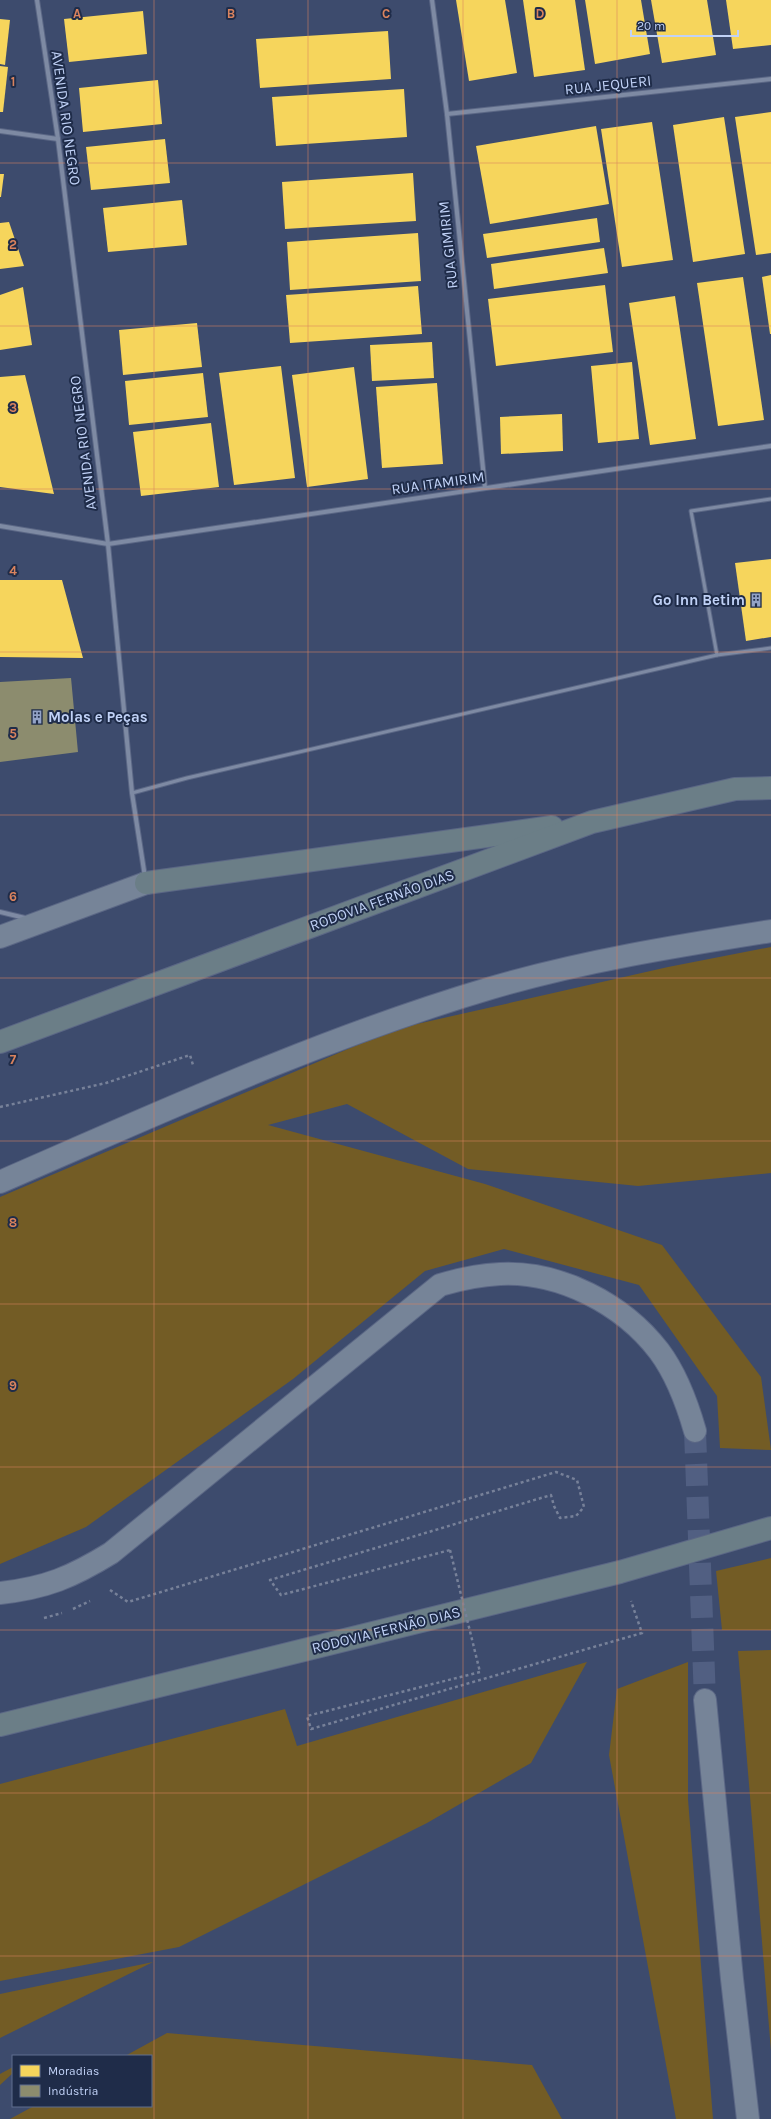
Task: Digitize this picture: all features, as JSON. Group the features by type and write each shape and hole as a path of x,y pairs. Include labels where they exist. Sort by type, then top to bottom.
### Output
{"highway":[{"path":"734,789 771,784"},
{"name":"RODOVIA FERNÃO DIAS","path":"0,1042 592,822 734,789 771,788"},
{"path":"146,883 592,822"},
{"name":"RODOVIA FERNÃO DIAS","path":"0,1725 620,1572 771,1528"}],"main road":[{"path":"0,937 34,920 146,883"},
{"path":"0,1182 252,1073 331,1042 410,1014 491,988 561,969 633,953 771,931"},
{"path":"0,1593 24,1590 55,1583 84,1570 111,1553 440,1285 470,1277 501,1274 532,1276 562,1283 591,1295 616,1310 639,1329 659,1351 674,1376 687,1403 695,1431"},
{"path":"705,1700 732,1979 748,2119"}],"street":[{"name":"AVENIDA RIO NEGRO","path":"37,0 58,139 108,544 132,793 146,883"},
{"name":"RUA GIMIRIM","path":"432,0 447,114 485,488"},
{"name":"RUA JEQUERI","path":"447,114 771,79"},
{"path":"0,131 58,139"},
{"name":"RUA ITAMIRIM","path":"0,526 108,544 771,446"},
{"path":"0,912 34,920"}],"lane":[{"path":"717,655 691,511 771,499"},
{"path":"132,793 187,778 717,655 771,648"}],"path":[{"path":"0,1107 106,1083 190,1055 194,1070"},
{"path":"112,1590 128,1602 556,1472 577,1480 584,1507 576,1516 560,1518 554,1506 551,1495 270,1580 281,1595 450,1550 480,1672 307,1716 311,1729 642,1633 620,1572"}],"shaded area":[{"path":"771,947 771,1173 638,1186 468,1169 347,1104 268,1125 485,1184 662,1245 761,1377 771,1450 720,1448 717,1396 639,1285 504,1249 425,1271 293,1379 86,1527 0,1564 0,1197 395,1029 668,967"},
{"path":"771,1558 771,1630 722,1630 716,1571"},
{"path":"771,1650 771,2051 738,1651"},
{"path":"587,1662 531,1763 427,1823 179,1947 0,1981 0,1784 285,1709 297,1746"},
{"path":"688,1662 688,1799 713,2119 676,2119 609,1755 617,1689"},
{"path":"153,1962 0,2038 0,1994"},
{"path":"167,2033 532,2065 562,2119 10,2119 32,2107 152,2107 152,2055 127,2055"},
{"path":"12,2068 12,2074 0,2085 0,2074"}],"building: Moradias":[{"path":"456,0 505,0 517,73 469,81"},
{"path":"523,0 575,0 585,70 534,77"},
{"path":"585,0 641,0 650,54 595,64"},
{"path":"651,0 707,0 716,55 662,63"},
{"path":"726,0 771,0 771,45 733,49"},
{"path":"143,11 147,54 69,62 64,19"},
{"path":"0,19 10,20 5,65 0,64"},
{"path":"388,31 391,79 260,88 256,39"},
{"path":"0,66 8,67 3,112 0,112"},
{"path":"158,80 162,124 83,132 79,88"},
{"path":"404,89 407,137 276,146 272,97"},
{"path":"771,112 771,253 756,255 735,117"},
{"path":"724,117 745,254 693,262 673,125"},
{"path":"652,122 673,260 622,267 601,129"},
{"path":"596,126 609,204 490,224 476,146"},
{"path":"165,139 170,183 91,190 86,147"},
{"path":"413,173 416,221 285,229 282,182"},
{"path":"0,174 4,174 1,197 0,197"},
{"path":"182,200 187,245 108,252 103,208"},
{"path":"597,218 600,242 487,258 483,234"},
{"path":"9,222 24,266 0,269 0,223"},
{"path":"418,233 421,281 290,290 287,242"},
{"path":"604,248 608,273 494,289 491,264"},
{"path":"771,275 771,334 770,334 762,277"},
{"path":"743,277 764,420 718,426 697,283"},
{"path":"605,285 613,352 496,366 488,299"},
{"path":"418,286 422,334 290,343 286,295"},
{"path":"23,287 32,345 0,350 0,295"},
{"path":"675,296 696,439 650,445 629,303"},
{"path":"197,323 202,367 123,375 119,330"},
{"path":"432,342 434,378 372,381 370,345"},
{"path":"632,362 639,439 598,443 591,366"},
{"path":"281,366 295,478 234,485 219,373"},
{"path":"354,367 368,479 307,487 292,375"},
{"path":"203,373 208,417 129,425 125,381"},
{"path":"25,375 54,494 0,487 0,377"},
{"path":"437,383 443,464 382,468 376,387"},
{"path":"562,414 563,451 501,454 500,417"},
{"path":"211,423 219,487 141,496 133,432"},
{"name":"Go Inn Betim","path":"771,559 771,637 746,641 735,563"},
{"path":"0,580 62,580 83,658 0,657"}],"building: Indústria":[{"name":"Molas e Peças","path":"71,678 78,752 0,762 0,682"}],"tunnel":[{"path":"695,1431 705,1700"}],"place":[{"name":"Go Inn Betim","path":"756,600"},
{"name":"Molas e Peças","path":"37,717"}]}
